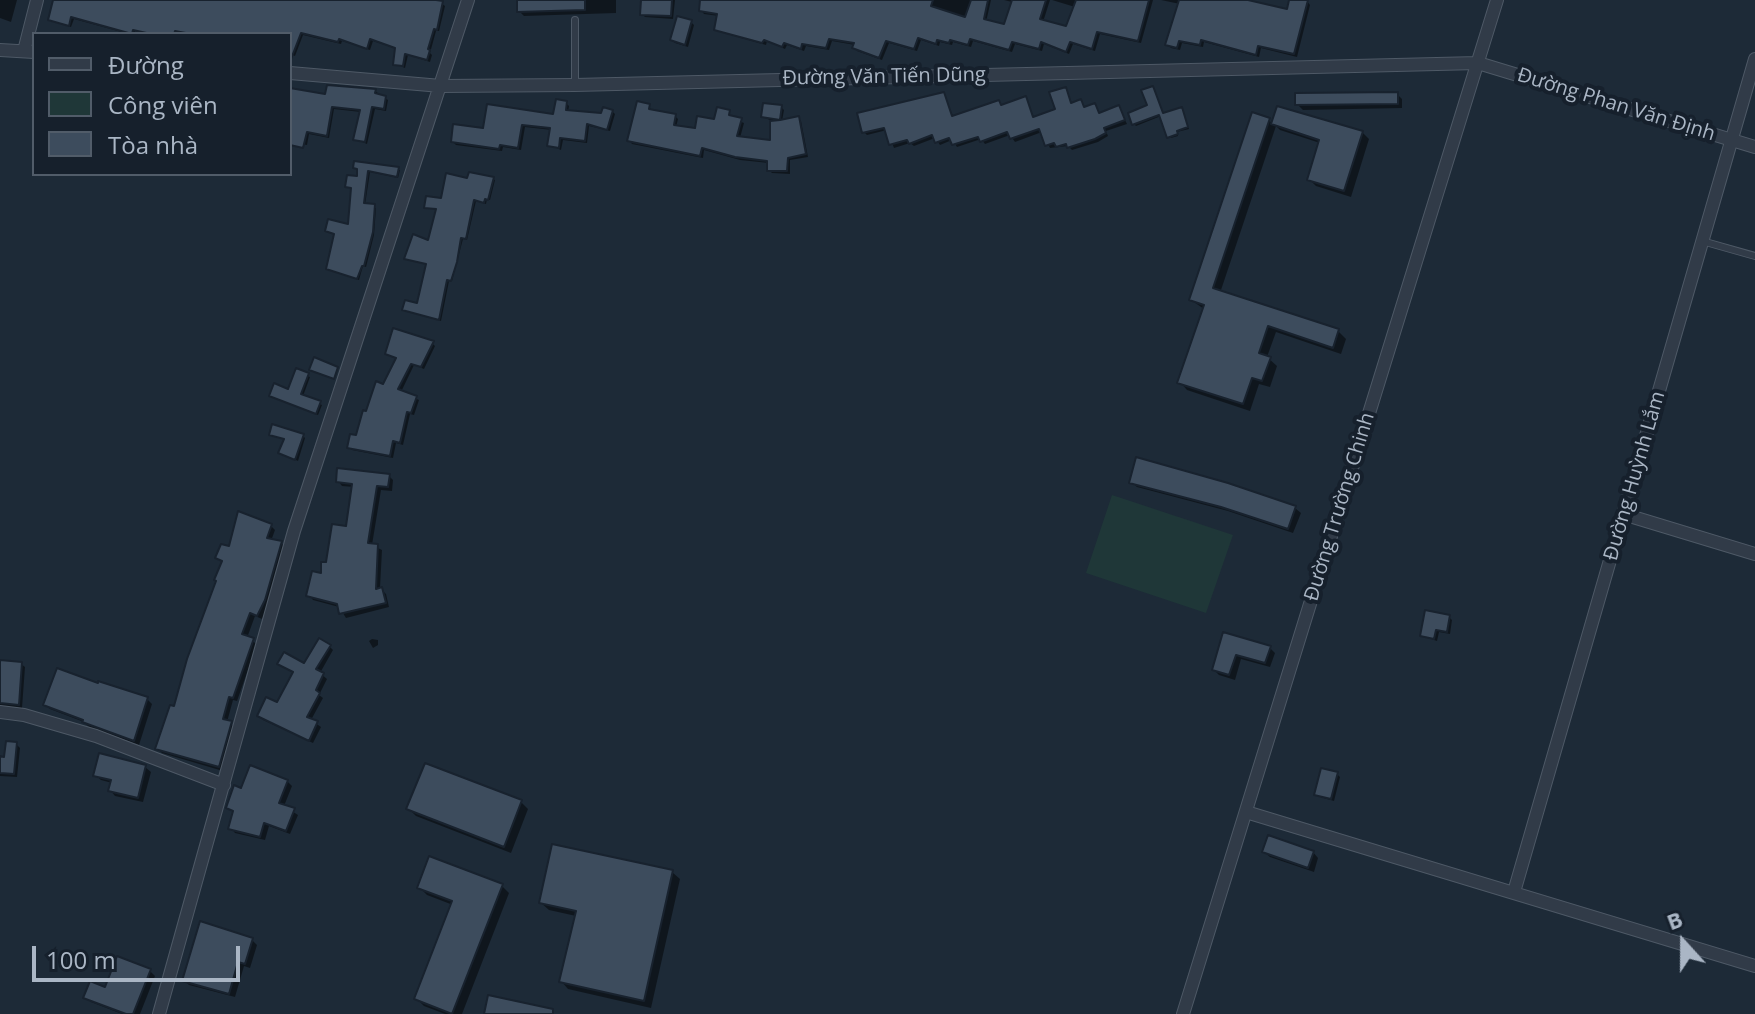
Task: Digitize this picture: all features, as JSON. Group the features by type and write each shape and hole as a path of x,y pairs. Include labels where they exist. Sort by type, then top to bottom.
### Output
{"street":[{"path":"0,50 29,51 37,0"},
{"path":"159,1014 294,531 468,0"},
{"name":"Đường Trường Chinh","path":"1183,1014 1497,0"},
{"name":"Đường Huỳnh Lắm","path":"1514,892 1755,59"},
{"name":"Đường Văn Tiến Dũng","path":"292,73 441,86 575,85 1478,63"},
{"name":"Đường Phan Văn Định","path":"1478,63 1755,147"},
{"path":"1623,514 1755,554"},
{"path":"0,712 24,715 96,736 224,785"},
{"path":"1246,812 1755,966"}],"lane":[{"path":"575,20 575,85"},
{"path":"1702,241 1755,256"}],"green space":[{"path":"1112,495 1233,535 1206,613 1086,573"}],"building":[{"path":"53,0 443,1 427,60 405,54 403,66 393,65 395,48 370,39 367,49 339,39 338,42 301,33 292,56 292,32 125,32 71,17 69,26 48,20"},
{"path":"517,0 585,0 585,10 517,12"},
{"path":"641,0 672,0 671,16 640,15"},
{"path":"700,0 933,0 931,6 965,17 971,0 988,0 984,19 1004,24 1012,0 1046,0 1040,19 1066,26 1076,0 1149,0 1138,41 1097,32 1092,49 1070,42 1066,52 1041,42 1039,49 1012,42 1009,50 970,39 968,45 950,40 949,43 937,40 936,44 918,38 914,49 886,41 879,58 852,48 854,43 829,39 826,48 802,44 801,49 784,43 782,47 764,40 762,43 714,30 717,14 699,11"},
{"path":"1179,0 1248,0 1287,9 1289,0 1308,0 1294,54 1258,46 1256,55 1201,40 1200,45 1179,41 1177,48 1165,45"},
{"path":"677,16 692,20 685,45 670,40"},
{"path":"327,85 376,89 375,93 386,96 384,109 372,107 365,142 353,140 360,110 332,107 327,136 307,132 303,148 292,145 292,88 325,94"},
{"path":"1153,86 1163,113 1182,107 1188,127 1177,131 1178,134 1167,138 1159,115 1132,125 1128,113 1147,105 1141,90"},
{"path":"1066,87 1071,103 1081,99 1084,107 1095,103 1099,113 1119,105 1125,120 1104,128 1106,133 1095,139 1067,148 1066,144 1045,146 1039,129 1010,139 1007,132 980,142 978,137 952,145 949,138 935,143 932,135 909,144 907,140 889,145 884,128 862,133 857,113 944,92 952,116 999,100 1001,105 1026,96 1033,117 1055,109 1049,92"},
{"path":"1398,92 1398,104 1295,105 1295,93"},
{"path":"556,99 567,101 566,110 601,113 603,107 613,110 607,130 587,124 585,141 560,138 559,148 547,146 550,128 522,125 518,148 500,145 499,149 451,142 453,124 483,128 487,104 553,114"},
{"path":"637,101 650,104 649,109 676,114 674,125 695,128 697,116 714,119 717,107 730,110 729,115 742,118 737,136 770,140 770,121 799,116 806,154 788,158 787,171 767,171 767,161 702,148 700,156 627,141"},
{"path":"763,103 782,105 780,120 761,117"},
{"path":"1277,106 1363,131 1344,191 1307,180 1319,140 1271,124"},
{"path":"1252,112 1270,118 1213,288 1339,329 1333,348 1268,326 1259,353 1271,357 1262,381 1252,378 1243,404 1177,383 1204,305 1189,300"},
{"path":"354,161 399,167 397,177 368,171 364,203 375,204 373,232 364,266 357,279 326,269 334,234 325,231 328,219 348,224 351,188 345,187 347,175 357,176"},
{"path":"469,172 494,177 488,200 485,199 484,203 474,200 466,239 461,238 451,281 447,280 439,320 402,310 405,300 417,303 426,264 404,259 413,234 428,240 436,209 424,208 426,196 441,198 446,173 467,178"},
{"path":"393,328 434,341 421,367 411,364 398,389 417,396 411,413 407,412 400,443 393,441 390,456 347,448 350,434 356,435 376,381 383,384 396,358 385,354"},
{"path":"314,357 338,367 334,379 309,370"},
{"path":"296,368 309,373 301,394 321,401 316,414 269,396 274,383 288,389"},
{"path":"272,424 304,434 295,460 278,453 284,439 269,435"},
{"path":"1136,457 1296,506 1288,529 1221,507 1129,483"},
{"path":"337,468 390,474 388,487 377,486 368,543 378,544 376,589 382,587 386,603 339,614 337,604 306,596 312,571 321,573 321,562 326,562 332,524 346,526 352,484 336,482"},
{"path":"238,511 272,524 267,538 282,541 265,600 257,616 250,613 242,634 254,638 223,719 232,721 219,767 155,749 170,705 174,706 187,659 216,581 222,561 215,558 221,544 229,546"},
{"path":"1425,610 1450,615 1447,632 1436,630 1434,639 1420,636"},
{"path":"1223,632 1271,646 1265,663 1236,655 1229,675 1212,670"},
{"path":"319,638 331,645 316,669 324,673 316,690 320,693 307,717 318,721 309,741 257,716 266,697 277,702 293,672 277,664 284,652 304,663"},
{"path":"0,660 22,662 19,705 0,703"},
{"path":"57,668 148,697 134,741 43,705"},
{"path":"6,741 17,742 14,774 0,773 0,756 4,757"},
{"path":"99,753 146,765 138,798 108,791 111,780 93,776"},
{"path":"425,763 522,800 504,847 406,809"},
{"path":"250,765 288,780 279,803 295,808 286,831 264,823 260,837 228,829 233,811 226,808 227,805 234,785 241,788"},
{"path":"1321,768 1338,772 1331,799 1314,795"},
{"path":"1268,835 1314,851 1308,868 1262,852"},
{"path":"552,844 673,870 644,1001 559,982 576,911 539,903"},
{"path":"429,856 503,884 452,1014 414,999 452,901 417,888"},
{"path":"200,921 253,938 245,964 238,962 229,994 182,981"},
{"path":"117,956 151,969 133,1014 83,998 90,981 105,987"},
{"path":"488,995 553,1009 553,1014 484,1014"}]}
